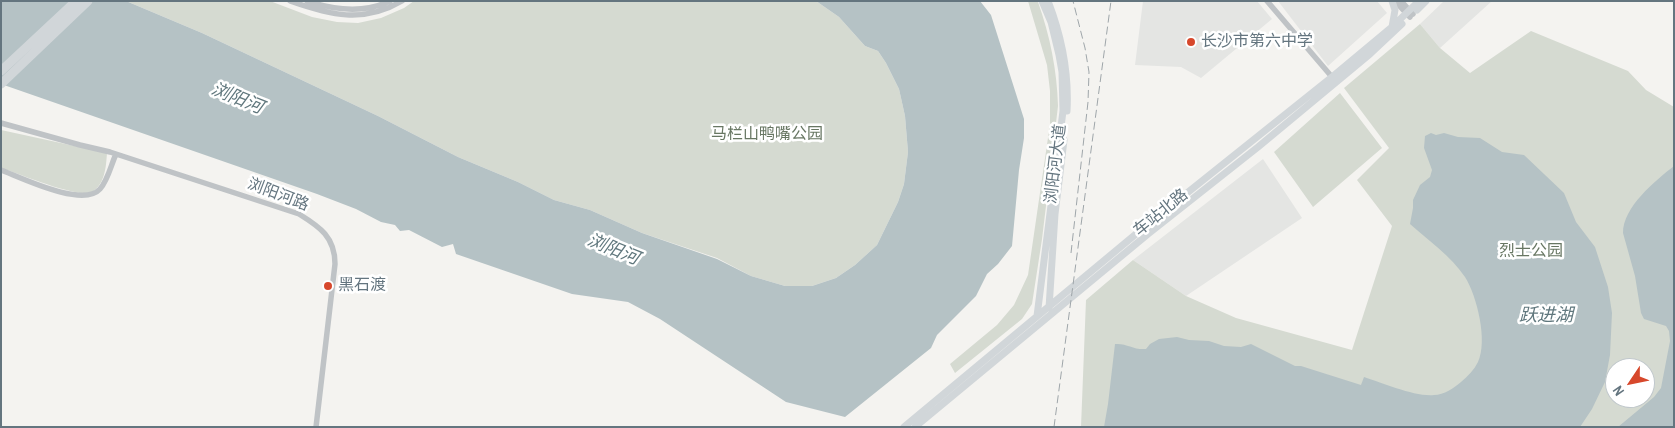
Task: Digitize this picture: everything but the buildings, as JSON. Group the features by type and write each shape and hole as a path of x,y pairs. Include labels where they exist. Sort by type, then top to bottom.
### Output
{"highway":[{"path":"1,71 76,1"},
{"path":"1,84 88,1"}],"main road":[{"name":"浏阳河大道","path":"1034,328 1038,314 1063,111 1062,72 1059,56 1051,22 1042,1"},
{"name":"浏阳河大道","path":"1047,318 1055,214 1067,110 1067,70 1055,18 1048,1"},
{"path":"1392,26 1395,10 1393,1"},
{"name":"车站北路","path":"915,427 1348,73 1410,14 1419,1"},
{"name":"车站北路","path":"904,427 1142,229 1332,77 1392,26 1426,1"}],"street":[{"path":"290,1 329,13 346,16 360,16 373,13 402,1"},
{"path":"306,1 352,10 368,8 390,1"},
{"path":"1267,1 1332,77"},
{"path":"1393,1 1410,14"},
{"path":"1401,1 1410,14"},
{"name":"浏阳河路","path":"1,123 116,154 299,214 324,231 332,245 335,264 316,427"},
{"path":"1,170 76,196 92,195 104,182 116,154"}],"shaded area":[{"name":"长沙市第六中学","path":"1143,1 1257,1 1272,19 1201,78 1181,67 1135,65"},
{"path":"1278,1 1377,1 1387,13 1328,66"},
{"path":"1444,1 1492,1 1440,48 1420,24"},
{"path":"1263,159 1302,218 1186,296 1133,260"}],"green space":[{"name":"马栏山鸭嘴公园","path":"126,1 270,1 312,17 337,22 358,23 381,18 404,8 414,1 816,1 839,17 865,46 878,51 899,89 905,116 908,152 904,184 898,202 877,245 855,265 836,278 812,286 785,286 751,276 717,258 642,233 590,210 554,200 518,182 458,157 378,116 202,33"},
{"path":"1028,1 1038,2 1046,28 1054,66 1058,106 1032,304 1022,319 955,373 950,364 997,325 1014,305 1028,275 1050,124 1050,91 1047,65"},
{"name":"烈士公园","path":"1420,24 1440,48 1470,73 1531,31 1628,71 1646,90 1674,107 1674,427 1081,427 1086,300 1133,260 1186,296 1236,318 1352,350 1392,226 1357,180 1389,148 1344,88"},
{"path":"1340,93 1382,148 1313,207 1274,152"},
{"path":"1,130 107,153 105,169 100,184 92,192 74,192 1,168"}],"water":[{"name":"浏阳河","path":"1,1 126,1 202,33 378,116 458,157 518,182 554,200 590,210 642,233 717,259 751,276 785,286 812,286 836,278 855,265 877,245 898,202 904,184 908,152 905,116 899,89 886,63 878,51 865,46 839,17 816,1 980,1 991,15 1024,119 1024,138 1012,246 998,264 987,274 976,296 937,335 931,348 845,417 786,402 660,319 628,302 572,294 456,254 453,244 442,247 409,230 400,231 395,225 381,222 356,209 317,194 1,84"},
{"name":"跃进湖","path":"1431,133 1436,135 1444,133 1458,137 1480,138 1502,152 1524,155 1564,193 1576,222 1595,247 1608,287 1612,313 1610,355 1609,358 1605,358 1605,382 1592,409 1580,427 1104,427 1115,344 1146,349 1150,344 1159,339 1177,337 1209,341 1224,346 1241,347 1251,344 1295,366 1301,366 1361,385 1364,377 1409,392 1426,395 1438,395 1455,387 1464,380 1475,368 1481,353 1480,319 1474,295 1465,277 1453,262 1410,224 1413,200 1420,185 1430,177 1432,170 1424,148 1425,136"},
{"path":"1674,166 1674,427 1618,427 1641,408 1655,408 1655,396 1661,388 1670,341 1669,331 1666,326 1644,319 1641,313 1635,276 1623,233 1624,223 1634,204 1658,179"}],"railway":[{"path":"1071,253 1088,102 1089,72 1073,1"},
{"path":"1054,427 1111,1"}],"place":[{"name":"长沙市第六中学","path":"1191,42"},
{"name":"黑石渡","path":"328,286"}]}
